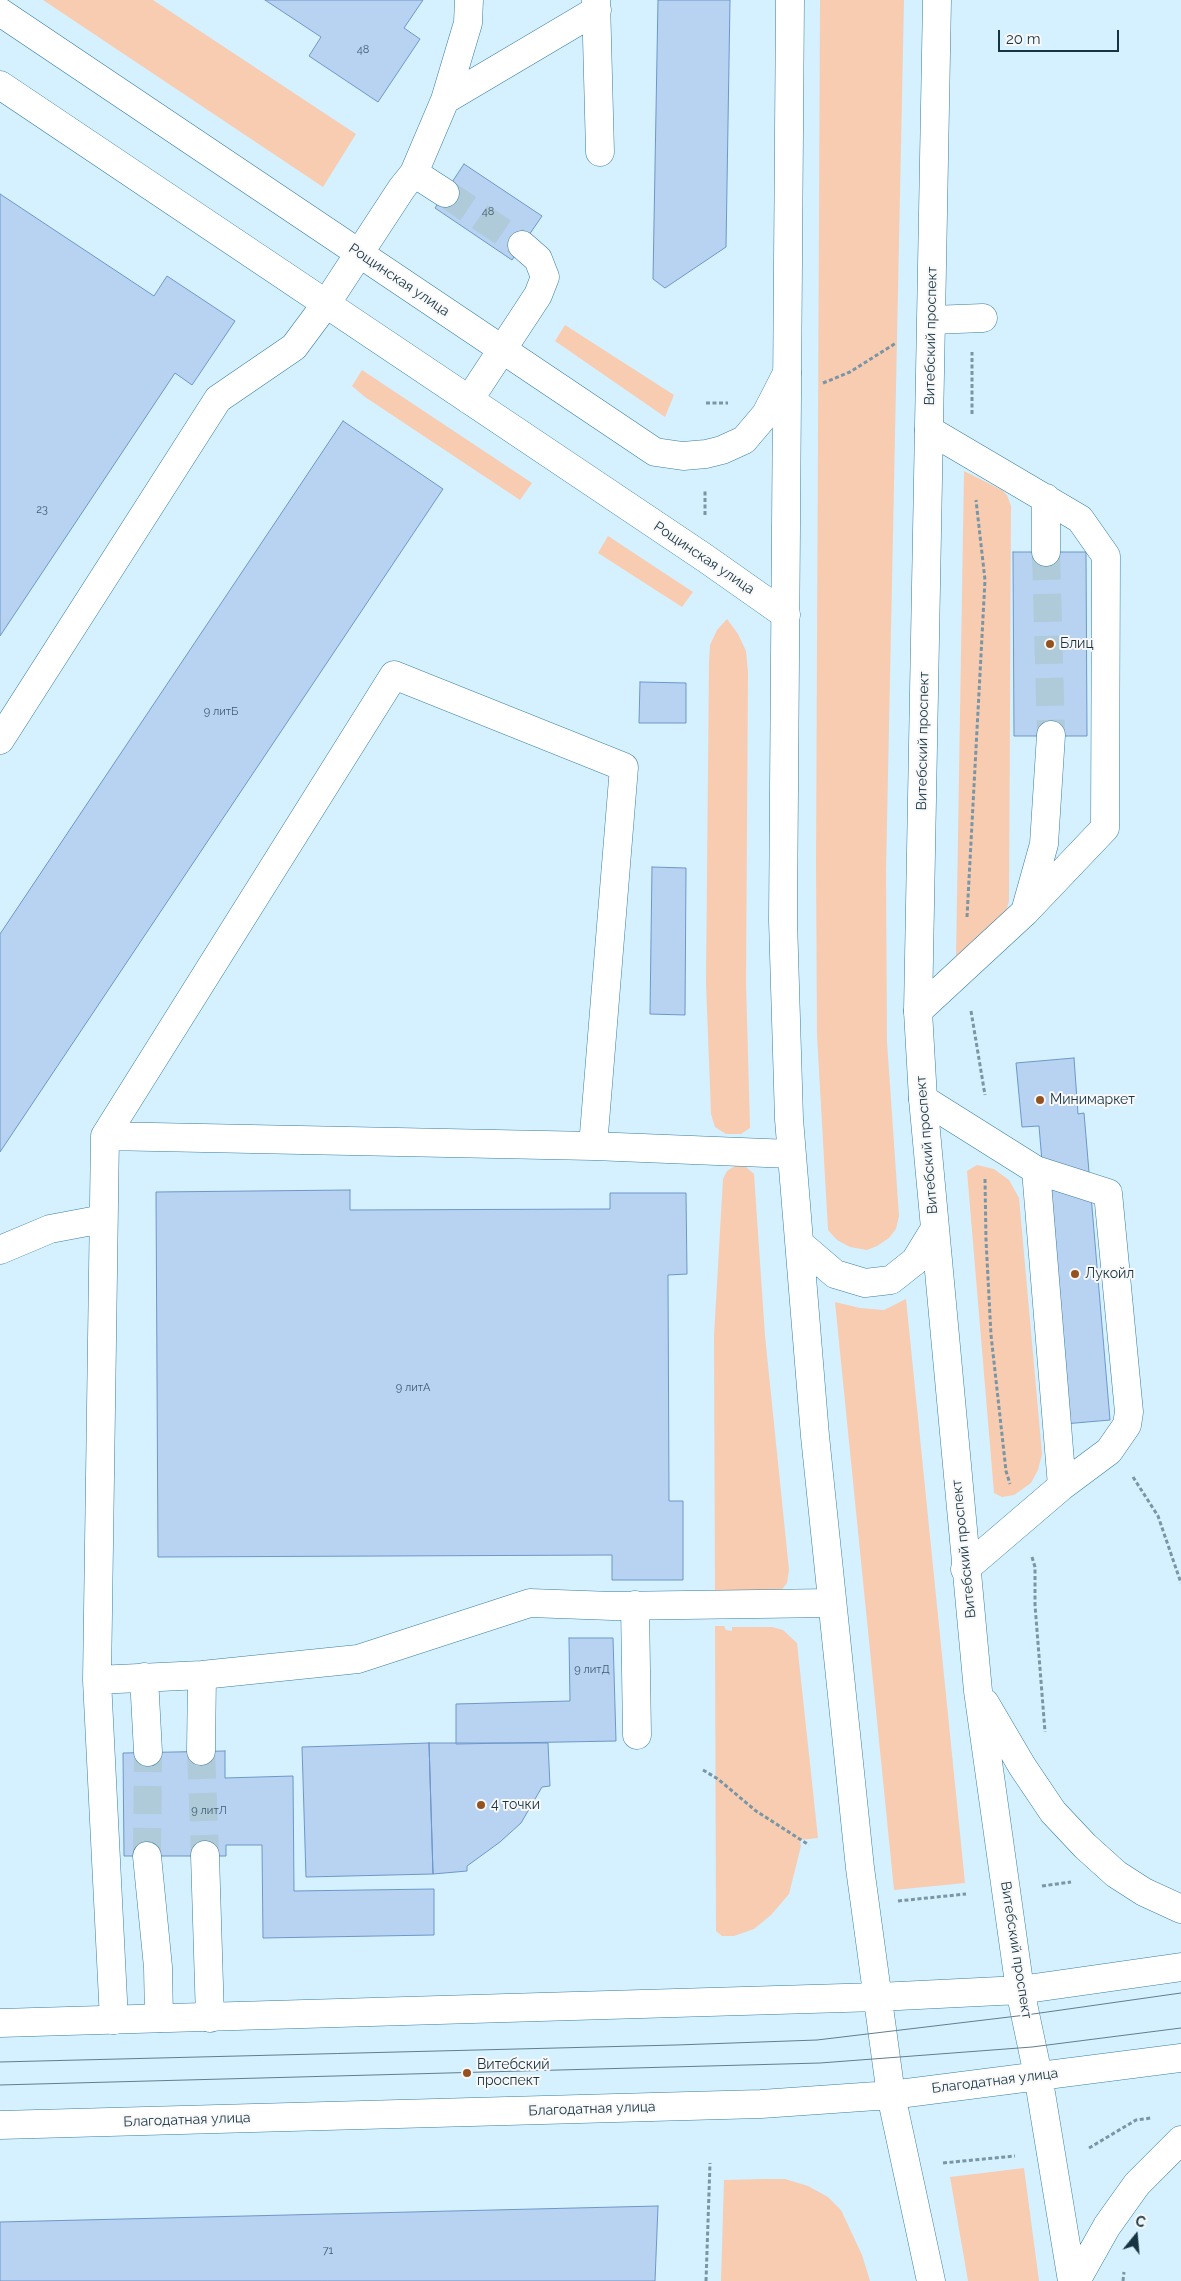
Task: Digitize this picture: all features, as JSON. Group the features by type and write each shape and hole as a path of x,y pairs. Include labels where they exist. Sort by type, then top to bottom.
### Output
{"main road":[{"path":"0,740 218,399 294,347 326,304 402,188 414,173 445,100 468,23 469,0"},
{"path":"790,0 783,920 791,1154 831,1603 860,1868 891,2095 931,2281"},
{"name":"Витебский проспект","path":"937,0 918,1011 923,1099 965,1569 978,1690 1020,1990 1038,2075 1072,2281"},
{"path":"445,100 596,5"},
{"path":"596,5 600,152"},
{"name":"Рощинская улица","path":"0,12 655,452 682,456 722,450 744,440 766,414 786,373"},
{"name":"Рощинская улица","path":"0,85 705,558 786,615"},
{"path":"414,173 445,193"},
{"path":"469,400 538,295 545,277 538,259 522,244"},
{"path":"932,320 978,318"},
{"path":"918,1011 1025,912 1105,828 1106,556 1080,519 929,430"},
{"path":"1046,498 1046,552"},
{"path":"114,2020 97,1680 105,1136 394,675 624,767 592,1146"},
{"path":"1025,912 1044,844 1051,735"},
{"path":"923,1099 1036,1170 1108,1193 1129,1412 1127,1425 1109,1451 1062,1486 965,1569"},
{"path":"105,1136 592,1146 791,1154"},
{"path":"1036,1170 1062,1486"},
{"path":"0,1250 50,1229 103,1220"},
{"path":"800,1244 835,1274 865,1283 891,1280 915,1261 934,1230"},
{"path":"97,1680 202,1675 358,1659 530,1603 634,1605 831,1603"},
{"path":"634,1605 637,1735"},
{"path":"201,1751 202,1675"},
{"path":"144,1677 148,1752"},
{"path":"978,1690 1022,1766 1053,1812 1085,1846 1116,1874 1144,1892 1181,1909"},
{"path":"146,1856 158,1967 159,2018"},
{"path":"205,1856 210,2018"},
{"path":"0,2023 878,1997 1020,1990 1181,1967"},
{"name":"Благодатная улица","path":"0,2125 703,2106 891,2095 1181,2058"},
{"path":"1076,2281 1107,2226 1137,2184 1181,2140"}],"path":[{"path":"978,318 971,455 985,580 974,826 964,968 985,1087 986,1240 991,1335 1006,1471 1035,1567 1035,1605 1047,1741"},
{"path":"705,488 705,519"},
{"path":"1109,1451 1123,1464 1158,1516 1181,1584"},
{"path":"703,1770 718,1778 756,1811 810,1845"},
{"path":"1042,1886 1076,1882"},
{"path":"895,1901 966,1894"},
{"path":"1089,2148 1136,2120 1152,2118"},
{"path":"944,2163 1016,2156"},
{"path":"706,2281 710,2163"}],"shaded area":[{"path":"43,0 153,0 356,134 323,187"},
{"path":"820,0 904,0 886,871 887,1042 899,1216 896,1229 889,1238 867,1250 850,1247 837,1240 828,1230 817,1035"},
{"path":"565,325 674,395 665,417 555,341"},
{"path":"362,370 532,483 520,500 365,397 352,386"},
{"path":"964,471 1002,490 1007,495 1011,506 1009,901 1003,917 956,958"},
{"path":"608,536 693,592 682,607 598,553"},
{"path":"727,619 738,634 746,651 748,672 746,982 750,1128 741,1134 726,1134 715,1127 711,1114 706,983 709,662 710,645 717,630"},
{"path":"977,1165 994,1169 1009,1180 1019,1198 1042,1454 1038,1470 1031,1483 1014,1495 1002,1497 994,1493 967,1171"},
{"path":"735,1166 746,1167 754,1174 765,1336 789,1570 787,1583 780,1592 715,1597 714,1336 723,1179 727,1171"},
{"path":"906,1299 965,1883 894,1890 835,1302 860,1308 884,1310"},
{"path":"715,1626 724,1626 726,1630 732,1631 732,1627 772,1627 783,1630 797,1643 818,1838 800,1840 801,1846 789,1894 771,1915 754,1929 734,1936 722,1936 716,1931"},
{"path":"1024,2168 1039,2281 968,2281 950,2177"},
{"path":"785,2179 808,2186 828,2197 841,2210 862,2255 870,2281 721,2281 724,2180"}],"building":[{"path":"265,0 423,0 404,28 420,39 378,102 309,56 321,37"},
{"path":"658,0 730,0 726,247 665,288 653,279"},
{"path":"464,164 542,216 512,260 435,208"},
{"path":"0,194 154,296 167,276 235,321 192,385 175,373 0,636"},
{"path":"343,421 443,489 0,1152 0,934"},
{"name":"Блиц","path":"1013,552 1086,552 1087,736 1014,736"},
{"path":"640,682 686,683 686,723 639,723"},
{"path":"652,867 686,868 685,1015 650,1014"},
{"name":"Лукойл","path":"1074,1058 1078,1114 1084,1113 1110,1420 1064,1424 1039,1126 1022,1127 1016,1063"},
{"path":"350,1190 350,1210 610,1209 610,1193 686,1193 687,1274 668,1275 669,1501 683,1501 683,1580 612,1580 612,1555 158,1557 156,1192"},
{"path":"569,1638 613,1638 616,1741 456,1744 456,1704 570,1701"},
{"path":"429,1743 433,1874 306,1877 302,1747"},
{"name":"4 точки","path":"429,1743 548,1743 550,1786 542,1787 521,1823 500,1842 467,1866 467,1871 433,1874"},
{"path":"225,1751 225,1778 293,1776 294,1891 434,1889 434,1935 263,1938 262,1845 226,1845 226,1856 124,1856 123,1753"},
{"path":"658,2206 655,2281 0,2281 0,2222"}],"tunnel":[{"path":"445,193 522,245"},
{"path":"1046,552 1051,735"},
{"path":"201,1751 205,1855"},
{"path":"147,1856 148,1752"}],"tram line":[{"path":"0,2062 817,2040 1026,2015 1181,1993"},
{"path":"0,2085 820,2063 1032,2047 1181,2028"}],"place":[{"name":"Блиц","path":"1050,644"},
{"name":"Минимаркет","path":"1040,1100"},
{"name":"Лукойл","path":"1075,1274"},
{"name":"4 точки","path":"481,1805"},
{"name":"Витебский проспект","path":"467,2073"}]}
